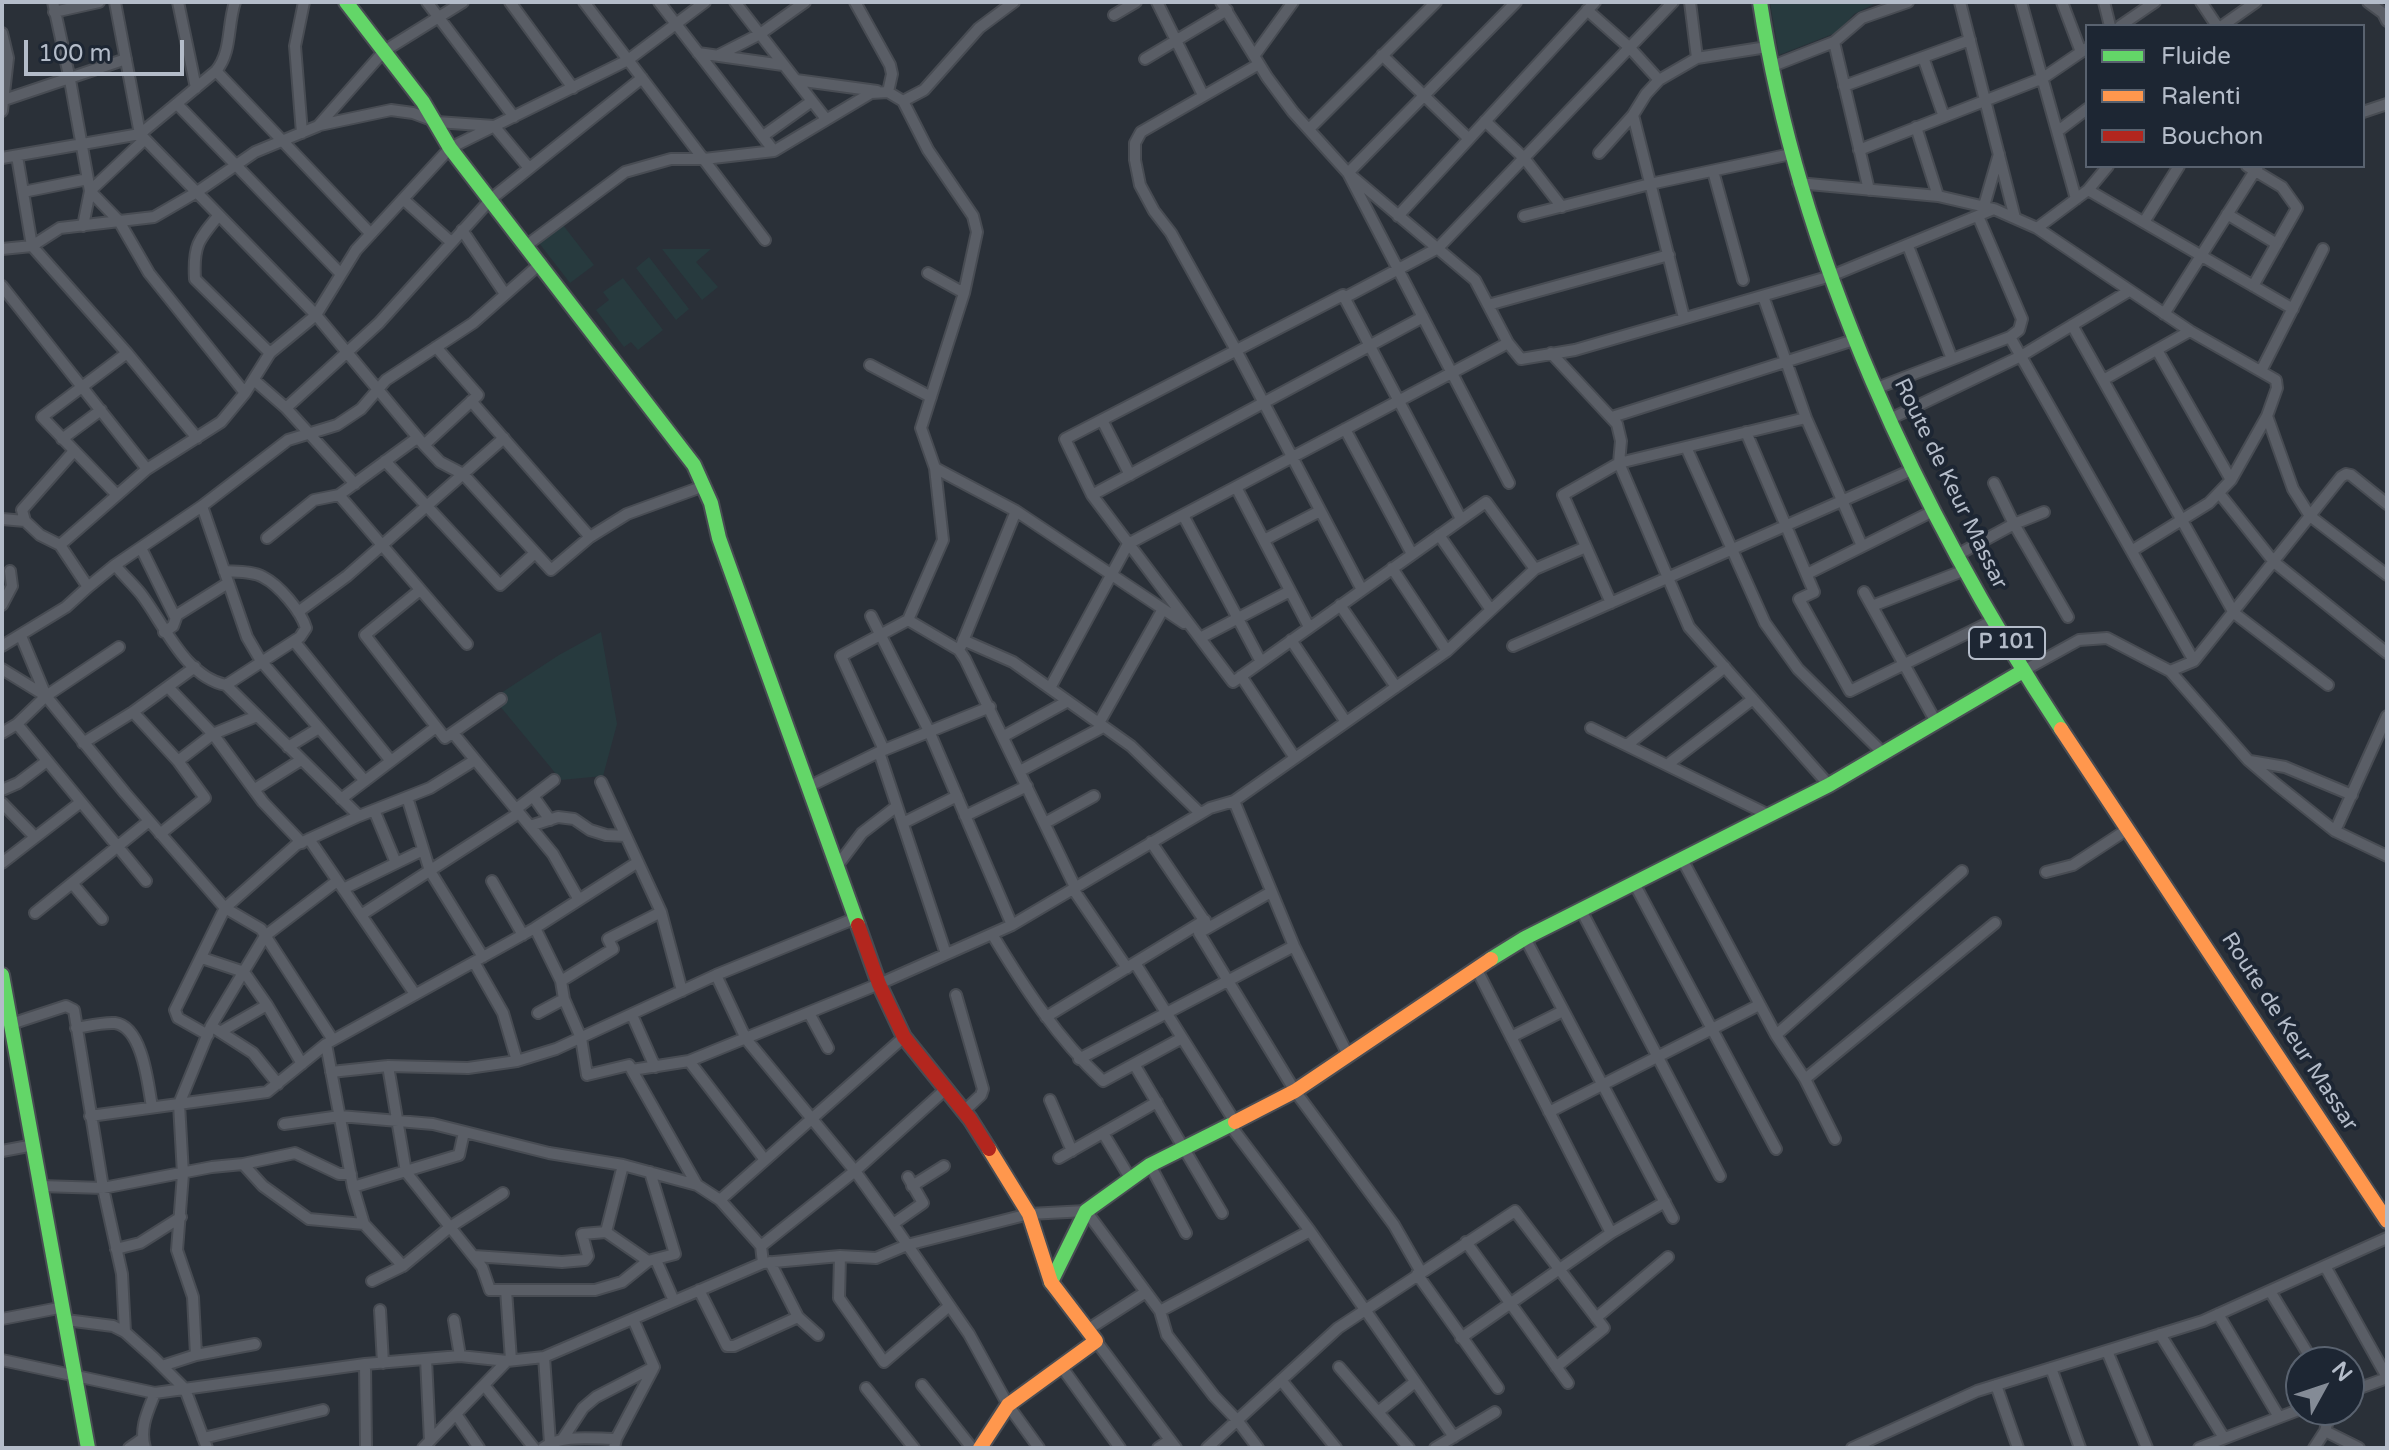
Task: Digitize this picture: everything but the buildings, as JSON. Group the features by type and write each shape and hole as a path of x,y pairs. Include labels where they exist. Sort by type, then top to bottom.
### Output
{"street":[{"path":"83,226 90,191 54,7 99,2"},
{"path":"115,2 143,136 316,315 440,462 463,474 551,570 590,537 627,514 704,486"},
{"path":"178,2 196,88"},
{"path":"90,191 143,136 216,71 227,52 229,21 235,2"},
{"path":"302,133 295,46 304,2"},
{"path":"346,2 437,122 450,148 694,465 879,984 904,1037 964,1111 1029,1214 1051,1282 1173,1444 1158,1448"},
{"path":"427,2 514,117"},
{"path":"318,126 384,51 463,2"},
{"path":"510,2 573,88"},
{"path":"584,2 765,240"},
{"path":"659,2 774,151"},
{"path":"60,545 147,469 221,422 245,393 270,353 316,315 356,250 450,148 628,60 705,2"},
{"path":"735,2 826,119"},
{"path":"719,55 760,34 805,2"},
{"path":"527,245 625,172 671,159 704,159 774,151 826,119 883,92 892,74 890,65 855,2"},
{"path":"903,101 924,90 979,28 1014,2"},
{"path":"1114,15 1136,2"},
{"path":"1157,2 1203,95"},
{"path":"1293,2 1256,60 1141,132 1135,143 1135,160 1140,185 1171,233 1236,350 1362,590"},
{"path":"1309,129 1436,2"},
{"path":"1348,173 1516,2"},
{"path":"1344,298 1438,248 1673,2"},
{"path":"1690,2 1697,58"},
{"name":"Route de Keur Massar","path":"1760,2 1770,67 1798,183 1831,276 1890,419 1957,555 2023,671 2387,1221"},
{"path":"1770,67 1834,42 1862,18 1908,2"},
{"path":"1960,2 2015,218"},
{"path":"2021,2 2076,199"},
{"path":"1859,150 2043,78 2084,50 2062,2"},
{"path":"2104,2 2110,24"},
{"path":"2123,24 2155,2"},
{"path":"2201,2 2218,24"},
{"path":"2223,24 2256,2"},
{"path":"2368,2 2383,13 2387,21"},
{"path":"1145,59 1225,5 1256,60 1293,112 1348,173 1475,280 1508,343 1521,359 1575,350 1831,276 1908,246 1985,210"},
{"path":"1398,216 1591,6 1659,80"},
{"path":"2,33 8,58 3,105 126,59"},
{"path":"1844,86 1970,40"},
{"path":"1834,42 1869,190"},
{"path":"1599,153 1659,80 1697,58 1767,47"},
{"path":"698,53 783,65"},
{"path":"1382,55 1469,139"},
{"path":"1923,57 1944,117"},
{"path":"216,71 371,234"},
{"path":"286,408 379,323 491,199 642,78"},
{"path":"796,80 883,92 903,101 928,150 973,216 977,232 964,293 921,428 935,468 943,540 908,620 841,656 882,751 920,882 946,954"},
{"path":"763,136 812,101"},
{"path":"177,104 341,274"},
{"path":"2365,111 2387,104"},
{"path":"2,249 32,246 60,228 154,217 255,152 318,126 391,110 413,113 437,122 494,126 529,168"},
{"path":"2058,131 2085,111"},
{"path":"1633,115 1684,318"},
{"path":"1485,121 1524,158 1562,207"},
{"path":"1916,127 1938,196"},
{"path":"2,158 143,136"},
{"path":"1524,216 1650,184 1791,154"},
{"path":"1877,388 2010,337 2019,330 2022,319 1985,210 1999,154"},
{"path":"17,156 32,246 197,438"},
{"path":"2037,228 2088,190 2106,168"},
{"path":"2144,222 2178,168"},
{"path":"2164,314 2253,168 2282,187 2297,208 2253,286"},
{"path":"1713,171 1743,280"},
{"path":"1348,173 1509,483"},
{"path":"23,192 88,179"},
{"path":"1798,183 1938,196 2015,218 2037,228 2190,331 2276,380 2277,388 2267,416 2231,480 2183,521 2133,550"},
{"path":"2088,190 2293,309"},
{"path":"90,191 119,221 149,273 245,393"},
{"path":"403,199 451,242"},
{"path":"2227,214 2277,244"},
{"path":"219,215 197,241 193,256 195,279 270,353"},
{"path":"462,230 505,294"},
{"path":"1908,246 1952,359"},
{"path":"2261,371 2323,249"},
{"path":"1488,305 1669,255"},
{"path":"5,641 21,636 66,607 115,565 202,506 288,440 337,425 361,409 386,380 473,323 541,263"},
{"path":"928,273 964,293"},
{"path":"2,286 147,469"},
{"path":"1890,419 2021,356 2129,291"},
{"path":"1461,519 1343,295 1065,439 1092,495 1233,682 1486,502 1535,569"},
{"path":"1763,296 1806,418 1862,546"},
{"path":"1092,495 1423,317"},
{"path":"2072,325 2234,613 2328,685"},
{"path":"2103,380 2190,331"},
{"path":"2010,337 2194,661"},
{"path":"1612,417 1857,339"},
{"path":"1050,688 1128,544 1508,343"},
{"path":"267,538 314,500 339,495 385,461 421,441 478,395 436,347"},
{"path":"2157,350 2231,480"},
{"path":"117,495 42,417 127,353"},
{"path":"1551,353 1617,424 1621,441 1619,463 1689,627 1829,785"},
{"path":"870,365 931,397"},
{"path":"254,380 286,408 355,484"},
{"path":"471,401 590,537"},
{"path":"62,439 101,410"},
{"path":"2267,416 2293,489 2310,516 2387,575"},
{"path":"1611,603 1563,495 1619,463 1806,418"},
{"path":"1102,420 1130,475"},
{"path":"1345,429 1412,554"},
{"path":"1746,432 1814,592 1799,599 1850,691 1994,620"},
{"path":"298,612 347,576 504,438"},
{"path":"1686,447 1765,623 1790,658 1883,753"},
{"path":"74,451 22,510 25,521 40,535 60,545 88,587"},
{"path":"385,461 500,585 535,553"},
{"path":"935,468 1016,511 1196,634"},
{"path":"1513,646 1914,469"},
{"path":"2170,671 2194,661 2346,474 2387,504"},
{"path":"1994,483 2068,617"},
{"path":"1236,487 1309,627"},
{"path":"2219,493 2274,562 2387,653"},
{"path":"339,495 467,644"},
{"path":"202,506 247,637 261,661 365,781"},
{"path":"1807,574 1935,510"},
{"path":"1016,511 961,645 1074,888 1167,1013 1232,1124 1454,1437"},
{"path":"1264,540 1320,511"},
{"path":"1957,555 2014,524 2044,512"},
{"path":"1183,515 1261,662"},
{"path":"2,519 25,521"},
{"path":"1439,535 1491,610"},
{"path":"632,1070 689,1061 879,984 1012,925 1200,813 1234,801 1447,651 1535,569 1586,547"},
{"path":"141,548 175,617 173,626 164,632"},
{"path":"115,565 142,596 164,632 205,678 226,685 359,816"},
{"path":"1392,568 1447,651"},
{"path":"1872,606 1965,570"},
{"path":"2,605 12,586 10,571"},
{"path":"224,571 261,575 274,584 304,619 306,628 300,637 226,685"},
{"path":"175,617 228,583"},
{"path":"420,590 365,635 445,738 501,699"},
{"path":"1196,634 1238,618 1290,591"},
{"path":"1864,592 1936,722"},
{"path":"1340,605 1396,687"},
{"path":"1020,771 1101,725 1163,609"},
{"path":"871,616 929,731 1012,925"},
{"path":"908,620 961,645 1013,662 1131,746 1200,813"},
{"path":"21,636 46,696 225,908 261,929 330,1042 331,1072 353,1187 364,1224 403,1266"},
{"path":"1051,1282 1086,1211 1150,1165 1295,1091 1525,938 1829,785 2079,640 2107,638 2170,671 2248,760 2335,831 2387,856"},
{"path":"1291,640 1346,722"},
{"path":"294,641 391,761"},
{"path":"2,733 17,724 46,696 119,647"},
{"path":"83,743 133,712 195,667"},
{"path":"1627,745 1725,667"},
{"path":"2,669 46,696"},
{"path":"1241,676 1295,758"},
{"path":"168,687 213,734 263,802 305,841 340,885 415,994"},
{"path":"1667,765 1753,699"},
{"path":"1004,736 1068,701"},
{"path":"808,787 882,751 990,707"},
{"path":"133,712 178,761 205,798 160,834"},
{"path":"178,761 213,734 257,716"},
{"path":"2335,831 2387,716"},
{"path":"17,724 146,881"},
{"path":"341,799 436,727"},
{"path":"288,747 319,728"},
{"path":"1591,728 1769,815"},
{"path":"453,733 553,854 579,900"},
{"path":"255,789 301,760"},
{"path":"278,1084 253,1053 213,1031 178,1018 175,1010 225,908 305,841 430,788 475,760"},
{"path":"2248,760 2285,767 2352,795"},
{"path":"2,790 18,783 47,761"},
{"path":"361,915 517,811 554,780"},
{"path":"601,782 661,912 682,991"},
{"path":"965,816 1027,786"},
{"path":"533,796 550,820"},
{"path":"903,823 957,796"},
{"path":"1045,823 1094,796"},
{"path":"407,797 430,871 478,959 503,1013 517,1061"},
{"path":"1234,801 1294,946 1348,1055"},
{"path":"2,863 81,802"},
{"path":"2,803 35,837"},
{"path":"837,866 862,833 897,806"},
{"path":"374,810 396,863"},
{"path":"530,826 558,817 574,819 590,830 606,835 626,836"},
{"path":"35,913 149,821"},
{"path":"2046,872 2073,865 2128,829"},
{"path":"1151,842 1207,924"},
{"path":"196,1355 193,1297 177,1250 183,1174 179,1104 213,1031 265,936 340,885 423,850"},
{"path":"1682,859 1759,1005 1805,1079 1835,1139"},
{"path":"90,1116 267,1092 330,1042 535,928 638,862"},
{"path":"1776,1035 1962,871"},
{"path":"492,881 523,935"},
{"path":"72,883 102,919"},
{"path":"1634,883 1776,1149"},
{"path":"1046,1017 1131,965 1271,892"},
{"path":"1581,910 1720,1176"},
{"path":"561,981 613,949 608,939 661,912"},
{"path":"331,1072 388,1066 468,1068 517,1061 581,1038 716,975 856,918"},
{"path":"1805,1079 1995,923"},
{"path":"1207,924 1199,933 1295,1091 1394,1225 1419,1273 1498,1388"},
{"path":"535,928 561,981 564,999 581,1038 587,1075 629,1065 697,1185"},
{"path":"992,934 1046,1017 1079,1059 1103,1081 1182,1038"},
{"path":"1525,938 1673,1218"},
{"path":"1079,1059 1294,946"},
{"path":"202,958 244,972 302,1064"},
{"path":"1476,968 1611,1233"},
{"path":"2,975 5,1006 34,1145 88,1448"},
{"path":"716,975 746,1039 855,1171 893,1224 969,1334 1008,1405 1039,1448"},
{"path":"956,995 983,1089 981,1095 964,1111"},
{"path":"538,1013 564,999"},
{"path":"213,1031 267,1005"},
{"path":"1549,1112 1759,1005"},
{"path":"11,1024 66,1006 74,1010 103,1188 122,1274 125,1332"},
{"path":"1511,1037 1563,1011"},
{"path":"809,1013 828,1048"},
{"path":"632,1015 655,1067"},
{"path":"76,1028 116,1023 125,1027 134,1037 142,1055 152,1107"},
{"path":"720,1200 904,1037"},
{"path":"689,1061 765,1160"},
{"path":"1134,1064 1222,1213"},
{"path":"388,1066 406,1172 482,1267 490,1290 595,1290 622,1282 652,1260 675,1254 650,1172"},
{"path":"761,1246 855,1171 947,1088"},
{"path":"1050,1100 1072,1151"},
{"path":"1059,1158 1157,1102"},
{"path":"284,1124 340,1116 433,1124 549,1153 623,1165 697,1185 720,1200 761,1246 798,1317 818,1335"},
{"path":"353,1187 459,1155 464,1132"},
{"path":"1103,1133 1130,1178"},
{"path":"2,1151 34,1145"},
{"path":"41,1186 103,1188 295,1153 339,1174 351,1174"},
{"path":"243,1164 263,1186 309,1219 364,1224"},
{"path":"606,1232 623,1165"},
{"path":"1150,1165 1186,1233"},
{"path":"893,1224 923,1203 910,1182 944,1166"},
{"path":"372,1281 403,1266 450,1227 503,1193"},
{"path":"1461,1338 1611,1233 1665,1202"},
{"path":"2,1360 155,1393 365,1364 460,1356 509,1361 544,1357 767,1262 840,1256 876,1258 907,1245 1029,1214 1086,1211"},
{"path":"1086,1211 1160,1311 1167,1335 1258,1448"},
{"path":"1207,1448 1338,1328 1515,1211 1604,1328 1556,1367"},
{"path":"116,1249 140,1243 181,1217"},
{"path":"1160,1311 1310,1231"},
{"path":"474,1256 562,1262 585,1260 588,1256 582,1234 606,1232 652,1260 674,1301"},
{"path":"1854,1448 1963,1397 2218,1314 2387,1238"},
{"path":"1466,1242 1568,1383"},
{"path":"840,1256 839,1298 884,1362 948,1307"},
{"path":"1596,1318 1668,1257"},
{"path":"2325,1266 2387,1377 2365,1386"},
{"path":"427,1444 509,1361 506,1290"},
{"path":"699,1290 727,1346 734,1346 798,1317"},
{"path":"2270,1291 2303,1346"},
{"path":"980,1448 1008,1405 1061,1366 1091,1336 1146,1292"},
{"path":"380,1310 383,1363"},
{"path":"2,1319 65,1314 125,1332 185,1389 205,1443 323,1410"},
{"path":"2218,1314 2279,1417"},
{"path":"633,1319 654,1367"},
{"path":"454,1320 460,1356"},
{"path":"2160,1334 2218,1443"},
{"path":"162,1366 196,1355 255,1344"},
{"path":"2107,1351 2147,1448"},
{"path":"544,1357 546,1446 562,1440 615,1443 654,1367"},
{"path":"426,1359 427,1444"},
{"path":"365,1364 366,1448"},
{"path":"1061,1366 1120,1448"},
{"path":"562,1440 583,1408 596,1397 654,1367"},
{"path":"1339,1367 1409,1448"},
{"path":"2051,1368 2080,1448"},
{"path":"1281,1380 1336,1448"},
{"path":"1378,1412 1415,1382"},
{"path":"484,1385 534,1448"},
{"path":"922,1385 972,1448"},
{"path":"1996,1385 2018,1448"},
{"path":"866,1388 914,1448"},
{"path":"129,1448 144,1443 143,1424 155,1393"},
{"path":"1435,1448 1495,1412"},
{"path":"456,1414 479,1448"},
{"path":"2199,1448 2285,1415"},
{"path":"2314,1448 2326,1426"},
{"path":"2325,1431 2359,1448"}],"green space":[{"path":"1770,2 1878,2 1854,14 1838,32 1779,55"},
{"path":"563,225 594,265 570,283 539,243"},
{"path":"662,249 711,249 696,262 718,287 702,300"},
{"path":"649,257 689,309 676,320 636,268"},
{"path":"623,278 663,330 638,350 631,342 624,347 596,310 609,300 603,292"},
{"path":"601,632 617,724 603,776 561,780 499,705 505,700 501,693"}],"traffic: fast":[{"path":"346,2 423,102 450,148 694,465 711,503 719,538 858,925"},
{"path":"1760,2 1778,98 1804,193 1835,288 1872,381 1960,561 2061,729"},
{"path":"1491,959 1525,938 1829,785 2023,671"},
{"path":"2,975 88,1448"},
{"path":"1051,1282 1086,1211 1150,1165 1230,1125"}],"traffic: slow":[{"path":"2061,729 2387,1221"},
{"path":"1235,1122 1295,1091 1491,959"},
{"path":"980,1448 1008,1405 1096,1341 1051,1282 1029,1214 989,1149"}],"traffic: jam":[{"path":"858,925 879,984 904,1037 970,1119 989,1149"}]}
